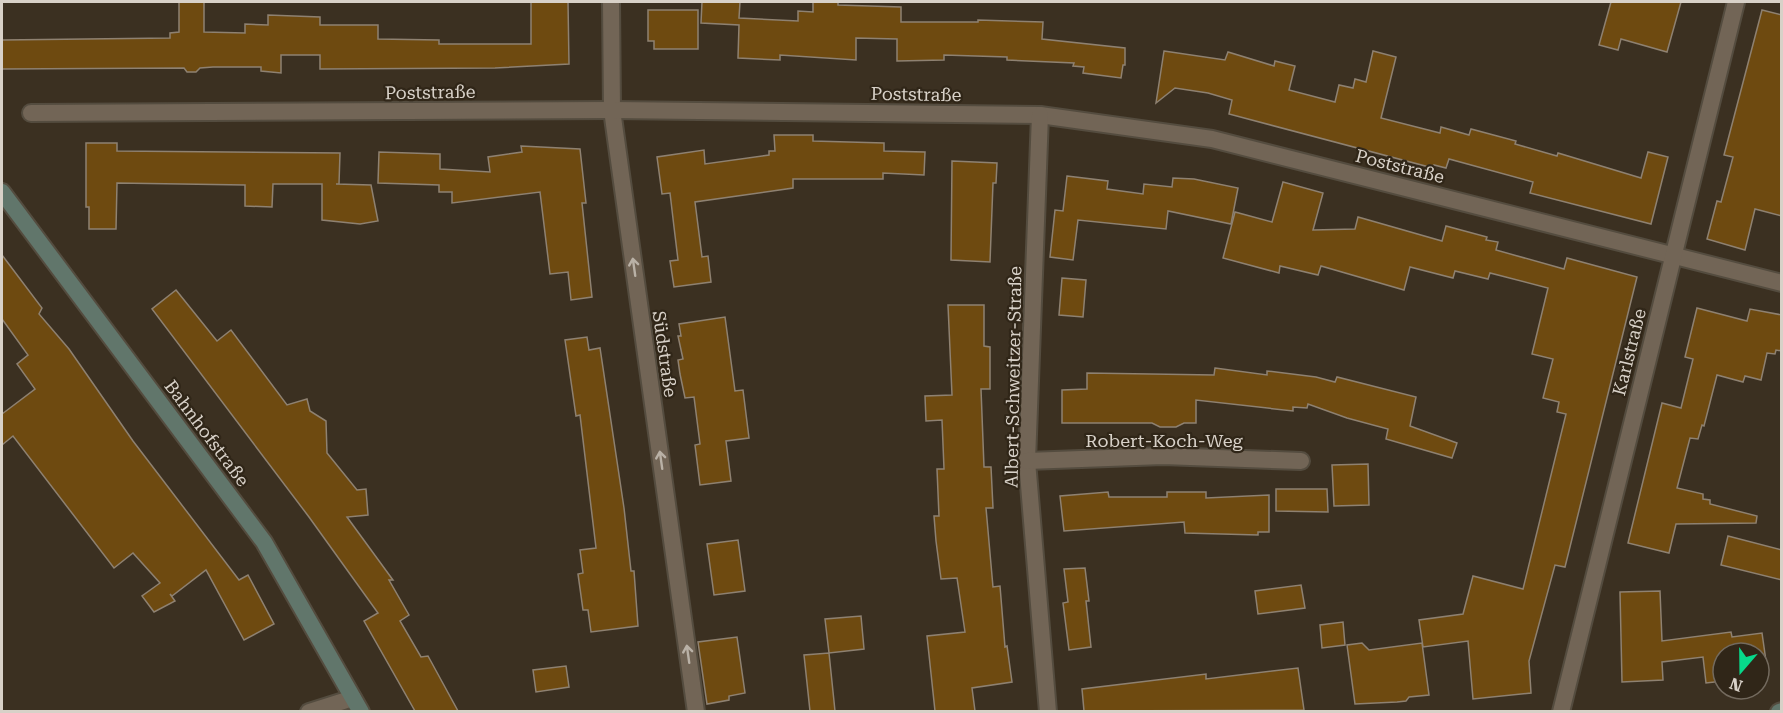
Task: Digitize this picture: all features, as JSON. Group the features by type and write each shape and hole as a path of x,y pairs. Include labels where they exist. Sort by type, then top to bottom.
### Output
{"main road":[{"name":"Bahnhofstraße","path":"2,192 264,542 357,705"}],"street":[{"name":"Südstraße","path":"611,2 612,110 696,711"},
{"name":"Karlstraße","path":"1561,711 1736,2"},
{"name":"Poststraße","path":"31,113 612,110 1040,115 1212,139 1782,283"},
{"name":"Albert-Schweitzer-Straße","path":"1040,115 1027,461 1048,711"},
{"name":"Robert-Koch-Weg","path":"1027,461 1163,456 1301,461"},
{"path":"309,711 357,705"}],"building":[{"path":"179,2 204,2 204,32 245,33 245,24 268,25 268,15 320,17 320,25 378,25 378,39 439,40 439,44 531,44 531,2 568,2 569,64 495,68 320,69 320,55 281,55 281,73 261,71 261,67 200,68 196,72 187,72 184,68 2,69 2,40 170,38 170,33 179,32"},
{"path":"702,2 740,2 739,18 798,21 798,11 813,12 813,2 838,2 838,5 901,7 901,22 978,22 978,20 1043,22 1042,39 1125,48 1125,65 1123,65 1121,78 1083,73 1084,67 1073,66 1074,63 1007,60 1007,57 944,55 944,60 897,61 897,39 856,38 856,60 780,55 780,60 738,58 739,25 701,23"},
{"path":"1611,2 1681,2 1667,52 1621,39 1618,50 1599,45"},
{"path":"648,10 698,10 698,49 654,49 654,41 648,41"},
{"path":"1762,10 1782,15 1782,216 1755,209 1745,250 1707,239 1717,201 1721,202 1733,157 1724,155"},
{"path":"1164,51 1225,60 1228,52 1274,66 1275,61 1295,66 1289,90 1335,102 1339,85 1353,88 1355,79 1366,82 1373,51 1396,57 1381,118 1440,133 1441,127 1469,135 1471,129 1516,141 1515,144 1557,156 1558,153 1641,178 1648,152 1668,157 1651,224 1530,193 1533,182 1449,159 1446,168 1434,165 1433,168 1229,114 1232,100 1208,93 1175,88 1156,103"},
{"path":"774,135 813,135 813,141 884,143 884,151 925,152 924,175 883,173 883,179 793,179 793,188 695,202 702,257 708,256 711,282 674,287 670,261 678,260 670,193 662,194 657,157 704,150 705,164 769,155 769,151 775,151"},
{"path":"86,143 117,143 117,151 340,153 339,184 336,184 371,185 378,221 360,224 322,220 322,184 273,184 272,207 245,206 245,185 117,183 116,229 89,229 89,207 86,207"},
{"path":"521,146 580,149 586,203 582,203 592,297 571,300 568,272 550,274 540,192 452,203 452,192 439,192 439,185 378,183 379,152 440,154 440,169 490,172 488,157 522,152"},
{"path":"952,161 997,163 996,183 993,183 990,262 951,260"},
{"path":"1067,176 1108,181 1107,189 1143,194 1144,184 1172,187 1173,178 1194,179 1238,188 1231,224 1168,211 1166,229 1078,220 1073,260 1050,257 1055,210 1063,211"},
{"path":"1283,182 1323,193 1313,230 1355,229 1358,217 1442,241 1446,226 1498,242 1496,250 1564,269 1567,258 1637,277 1565,567 1555,565 1529,661 1531,693 1473,699 1468,641 1423,647 1419,620 1463,614 1473,576 1523,589 1566,414 1557,412 1559,402 1543,398 1553,359 1532,354 1548,288 1490,273 1488,279 1455,271 1453,278 1410,267 1404,290 1321,266 1318,275 1280,266 1279,273 1223,258 1235,212 1272,222"},
{"path":"2,255 42,308 39,314 69,349 133,441 239,580 248,575 274,624 244,640 206,570 172,596 170,594 175,601 154,612 142,596 160,583 133,553 114,568 13,436 2,445 2,414 35,389 17,364 28,355 2,319"},
{"path":"1062,278 1086,280 1083,317 1059,315"},
{"path":"176,290 217,341 231,330 287,405 307,399 310,411 326,421 327,453 357,490 366,489 368,515 347,517 393,580 389,580 409,615 400,621 421,657 428,656 458,711 415,711 364,621 378,613 309,517 152,309"},
{"path":"948,305 984,305 984,346 990,347 990,389 981,389 984,467 991,467 993,508 986,508 993,587 1000,586 1005,647 1007,646 1012,682 972,688 975,711 935,711 927,636 965,632 957,578 941,579 936,541 934,516 939,516 937,469 944,469 942,420 926,421 925,396 952,395"},
{"path":"1697,308 1747,321 1750,309 1782,315 1782,351 1776,350 1775,354 1767,353 1761,380 1745,376 1743,382 1717,375 1704,426 1702,425 1698,439 1690,438 1677,488 1703,494 1703,499 1710,500 1710,504 1757,516 1756,523 1676,524 1669,553 1628,543 1662,403 1681,408 1693,359 1685,357"},
{"path":"725,317 735,391 743,390 749,438 726,441 731,481 700,485 695,445 700,444 694,397 685,398 678,360 683,359 678,336 681,336 679,324"},
{"path":"587,337 589,350 600,348 631,571 634,571 638,626 591,632 588,610 583,610 578,574 583,573 580,550 596,548 580,415 576,416 565,340"},
{"path":"1215,368 1267,375 1267,371 1316,377 1335,382 1337,377 1416,397 1410,426 1457,443 1452,458 1386,439 1388,429 1308,404 1307,408 1293,407 1293,411 1196,400 1196,423 1184,423 1176,427 1160,427 1152,423 1062,423 1062,390 1087,389 1087,373 1214,375"},
{"path":"1368,464 1369,505 1334,506 1332,465"},
{"path":"1276,489 1327,489 1328,512 1276,511"},
{"path":"1108,492 1109,497 1167,497 1167,492 1206,492 1206,498 1269,495 1269,532 1258,532 1258,535 1185,533 1184,522 1064,531 1060,496"},
{"path":"1728,536 1782,550 1782,580 1721,565"},
{"path":"738,540 745,591 714,595 707,544"},
{"path":"1085,568 1091,647 1069,650 1063,603 1068,602 1064,569"},
{"path":"1301,585 1305,608 1258,614 1255,591"},
{"path":"1660,591 1662,641 1731,632 1732,637 1762,633 1763,641 1711,641 1711,682 1706,683 1703,657 1662,662 1663,680 1622,682 1620,592"},
{"path":"861,616 864,649 829,653 825,619"},
{"path":"1343,622 1345,645 1322,648 1320,625"},
{"path":"737,637 745,693 729,696 729,700 707,704 698,642"},
{"path":"1362,643 1369,650 1422,643 1429,695 1409,697 1406,701 1355,704 1347,645"},
{"path":"829,653 835,711 810,711 804,655"},
{"path":"566,666 569,687 536,692 533,670"},
{"path":"1298,668 1304,710 1084,711 1082,689 1206,674 1206,679"}]}
